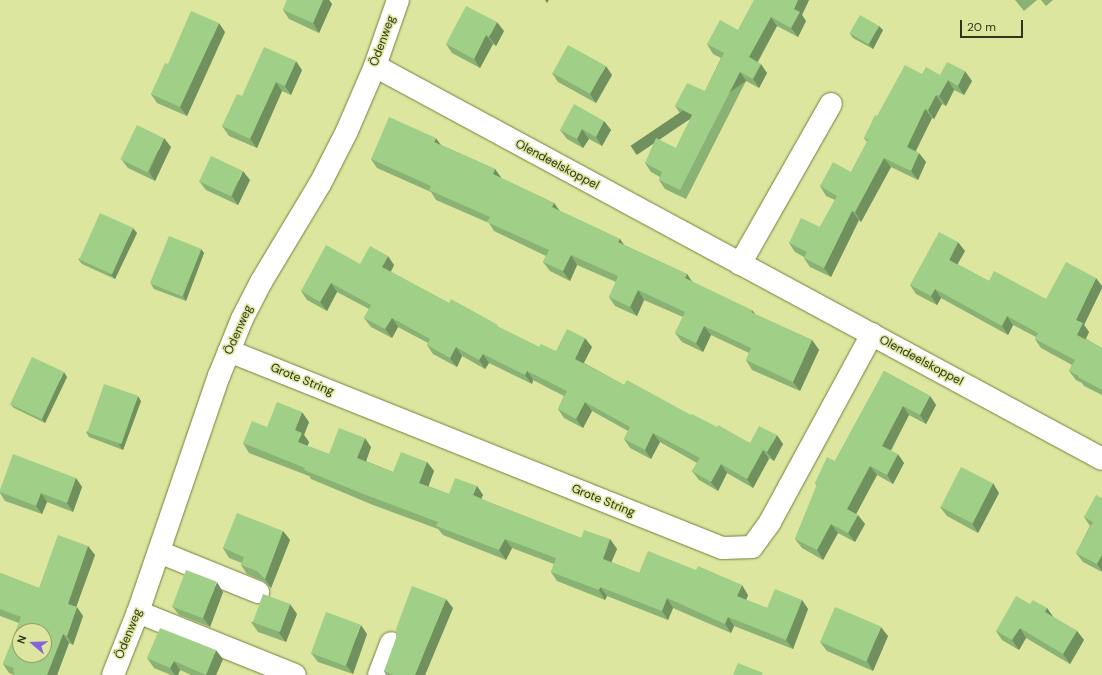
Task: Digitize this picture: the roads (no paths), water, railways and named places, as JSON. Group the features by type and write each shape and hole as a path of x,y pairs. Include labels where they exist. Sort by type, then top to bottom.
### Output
{"street":[{"name":"Ödenweg","path":"113,675 138,612 229,351 261,282 320,184 347,131 374,66 398,0"},
{"name":"Olendeelskoppel","path":"374,66 1102,459"},
{"path":"740,264 831,104"},
{"name":"Grote String","path":"229,351 722,548 752,547 770,522 872,334"},
{"path":"159,552 258,592"},
{"path":"138,612 295,675"},
{"path":"379,675 391,643"}]}
